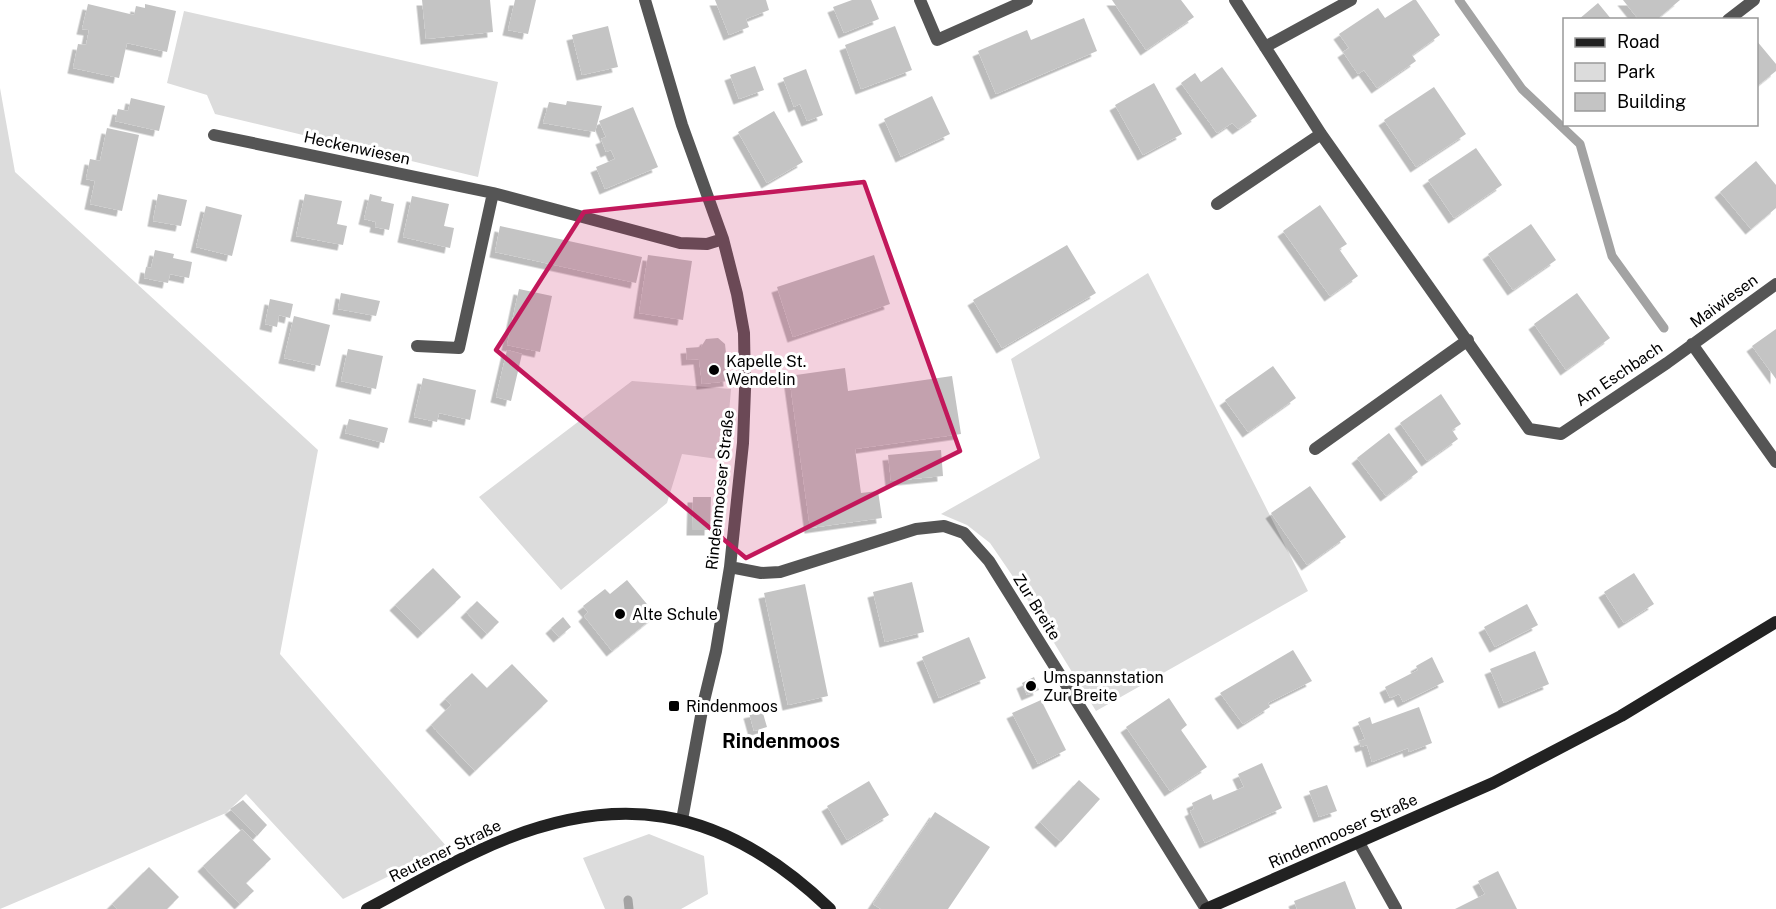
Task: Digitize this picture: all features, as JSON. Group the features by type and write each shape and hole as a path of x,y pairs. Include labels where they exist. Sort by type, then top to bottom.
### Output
{"street":[{"name":"Rindenmooser Straße","path":"645,0 682,125 723,239 744,333 746,388 743,444 730,567 716,651 703,705 682,820"},
{"path":"920,0 937,40 1027,0"},
{"name":"Am Eschbach","path":"1235,0 1321,134 1529,429 1561,434 1692,344"},
{"path":"1265,47 1351,0"},
{"path":"1731,18 1754,0"},
{"path":"1217,204 1321,134"},
{"name":"Heckenwiesen","path":"213,135 493,193 680,243 707,244 723,239"},
{"path":"417,346 459,348 493,193"},
{"name":"Maiwiesen","path":"1692,344 1776,284"},
{"path":"1315,449 1468,340"},
{"path":"1692,344 1776,462"},
{"name":"Zur Breite","path":"730,567 761,573 780,572 916,529 944,526 964,533 989,561 1206,909"},
{"name":"Rindenmooser Straße","path":"1206,909 1493,783 1621,716 1776,622"},
{"name":"Reutener Straße","path":"367,909 476,851 544,827 576,818 608,814 655,814 682,820"},
{"path":"682,820 702,825 744,843 830,909"},
{"path":"1359,843 1396,909"}],"highlighted area":[{"path":"864,182 960,451 746,558 496,350 584,212"}],"green space":[{"path":"184,11 498,82 478,177 215,114 207,95 167,83"},
{"path":"0,88 15,172 318,450 280,654 447,847 343,899 246,794 226,813 0,909"},
{"path":"1148,273 1308,591 1096,711 990,543 967,525 941,514 1040,458 1011,359"},
{"path":"632,381 731,389 725,460 682,454 667,503 561,590 479,497"},
{"path":"649,834 704,856 708,894 681,909 605,909 583,858"}],"building":[{"path":"422,0 490,0 493,32 426,39"},
{"path":"515,0 536,0 528,34 508,30"},
{"path":"715,0 766,0 769,10 746,19 749,27 729,35"},
{"path":"852,0 871,0 879,19 844,33 833,7"},
{"path":"1112,0 1181,0 1194,17 1146,50"},
{"path":"1416,0 1440,35 1412,55 1416,61 1377,88 1364,70 1358,74 1343,52 1349,48 1339,34 1378,8 1385,18"},
{"path":"1623,0 1680,0 1658,18 1637,18"},
{"path":"1598,3 1610,18 1580,18"},
{"path":"88,4 134,15 136,6 145,8 145,4 176,11 167,52 127,43 119,78 73,68 78,44 86,45 89,30 82,29"},
{"path":"1084,18 1097,51 996,94 978,51 1027,30 1031,40"},
{"path":"608,26 618,67 582,75 572,35"},
{"path":"895,26 912,70 861,89 845,45"},
{"path":"1758,42 1776,64 1776,71 1758,85"},
{"path":"755,66 764,90 739,99 730,75"},
{"path":"1222,67 1257,116 1238,129 1232,123 1217,133 1181,83 1195,73 1201,82"},
{"path":"806,69 823,115 807,121 800,104 794,107 783,78"},
{"path":"1154,83 1182,134 1143,155 1115,105"},
{"path":"1434,87 1466,134 1416,167 1384,120"},
{"path":"932,96 950,134 901,157 884,119"},
{"path":"131,98 165,106 159,131 115,121 118,109 128,111"},
{"path":"567,101 602,106 595,132 543,123 549,102 566,105"},
{"path":"633,107 658,167 605,189 596,167 615,159 611,150 606,152 601,139 606,137 599,121"},
{"path":"774,111 803,162 767,183 738,132"},
{"path":"107,128 139,135 122,211 90,204 95,181 86,179 90,159 100,161"},
{"path":"1476,148 1502,185 1454,218 1428,180"},
{"path":"1756,161 1776,185 1776,208 1751,229 1720,192"},
{"path":"158,194 187,200 181,226 153,221"},
{"path":"305,194 342,201 337,224 347,226 343,245 296,236"},
{"path":"370,194 382,197 381,201 394,204 389,230 375,227 376,222 364,219"},
{"path":"412,196 449,204 444,226 454,228 450,248 403,237"},
{"path":"1320,205 1347,244 1339,249 1358,276 1330,296 1283,231"},
{"path":"206,206 242,215 232,256 196,247"},
{"path":"1531,224 1556,260 1513,290 1488,254"},
{"path":"500,226 642,257 636,283 495,252"},
{"path":"1067,245 1096,293 1002,348 973,300"},
{"path":"155,250 174,254 173,258 192,262 189,278 170,274 168,283 144,278 146,267 151,268"},
{"path":"648,255 692,261 683,320 639,313"},
{"path":"874,255 890,304 793,337 777,287"},
{"path":"519,289 552,296 540,352 507,345"},
{"path":"341,293 380,301 376,316 338,309"},
{"path":"1577,293 1610,338 1566,370 1534,324"},
{"path":"270,299 293,304 290,318 279,315 277,327 265,324"},
{"path":"294,316 330,325 320,366 284,358"},
{"path":"1776,329 1776,379 1752,346"},
{"name":"Kapelle St. Wendelin","path":"718,338 725,344 729,381 702,384 699,359 687,360 686,348 701,347 706,339"},
{"path":"348,349 383,356 376,389 341,381"},
{"path":"507,350 522,354 511,401 496,397"},
{"path":"1273,366 1296,398 1248,432 1225,400"},
{"path":"845,368 848,391 952,376 961,434 855,449 861,493 878,491 882,518 810,528 789,376"},
{"path":"423,378 476,390 470,420 439,413 437,422 414,417"},
{"path":"1441,394 1461,424 1452,430 1458,439 1427,461 1400,423"},
{"path":"349,419 388,428 384,443 345,433"},
{"path":"1389,433 1418,472 1386,496 1357,458"},
{"path":"941,450 943,476 891,481 888,455"},
{"path":"1310,486 1346,537 1307,565 1271,513"},
{"path":"693,497 711,497 710,530 692,530"},
{"path":"433,568 461,597 423,633 395,605"},
{"path":"1634,573 1654,604 1624,623 1604,592"},
{"name":"Alte Schule","path":"627,580 656,615 612,651 584,616 588,612 583,606 605,589 610,594"},
{"path":"912,582 924,632 885,642 873,592"},
{"path":"805,584 828,696 788,705 764,593"},
{"path":"477,601 499,622 487,634 466,612"},
{"path":"1527,604 1538,625 1495,647 1484,627"},
{"path":"563,617 571,627 559,637 551,628"},
{"path":"969,637 986,678 939,698 922,657"},
{"path":"1293,650 1312,681 1268,703 1270,707 1243,724 1220,693"},
{"path":"1535,651 1549,684 1504,703 1490,669"},
{"path":"1432,657 1444,682 1403,702 1399,694 1390,698 1385,687 1418,670 1416,666"},
{"path":"512,664 548,701 475,771 431,725 451,705 445,699 472,673 487,688"},
{"name":"Umspannstation Zur Breite","path":"1034,677 1039,690 1027,695 1022,683"},
{"path":"1169,698 1187,725 1181,730 1207,767 1170,791 1126,727"},
{"path":"1041,700 1066,750 1038,764 1012,713"},
{"path":"1419,707 1432,743 1409,752 1408,748 1372,762 1367,745 1361,747 1359,741 1365,739 1358,722 1370,717 1372,724"},
{"path":"762,710 767,727 754,731 749,713"},
{"path":"1262,763 1282,808 1205,843 1190,811 1194,809 1192,803 1211,794 1213,800 1244,787 1238,774"},
{"path":"1079,780 1100,799 1061,842 1040,822"},
{"path":"869,781 889,815 847,840 827,806"},
{"path":"1327,785 1337,811 1319,817 1309,791"},
{"path":"243,800 267,825 257,836 230,809"},
{"path":"935,812 990,847 948,909 881,909 873,904"},
{"path":"242,829 271,859 246,883 254,891 240,904 203,866"},
{"path":"149,867 179,897 167,909 117,909 112,904"},
{"path":"1498,871 1517,909 1455,909 1485,894 1478,881"},
{"path":"1345,881 1356,909 1297,909 1294,901"}],"waterway":[{"path":"1459,0 1522,89 1580,144 1612,256 1664,328"},
{"path":"628,900 629,909"}],"place":[{"name":"Kapelle St. Wendelin","path":"714,370"},
{"name":"Alte Schule","path":"620,614"},
{"name":"Umspannstation Zur Breite","path":"1031,686"},
{"name":"Rindenmoos","path":"674,706"}],"district":[{"name":"Rindenmoos","path":"781,741"}]}
